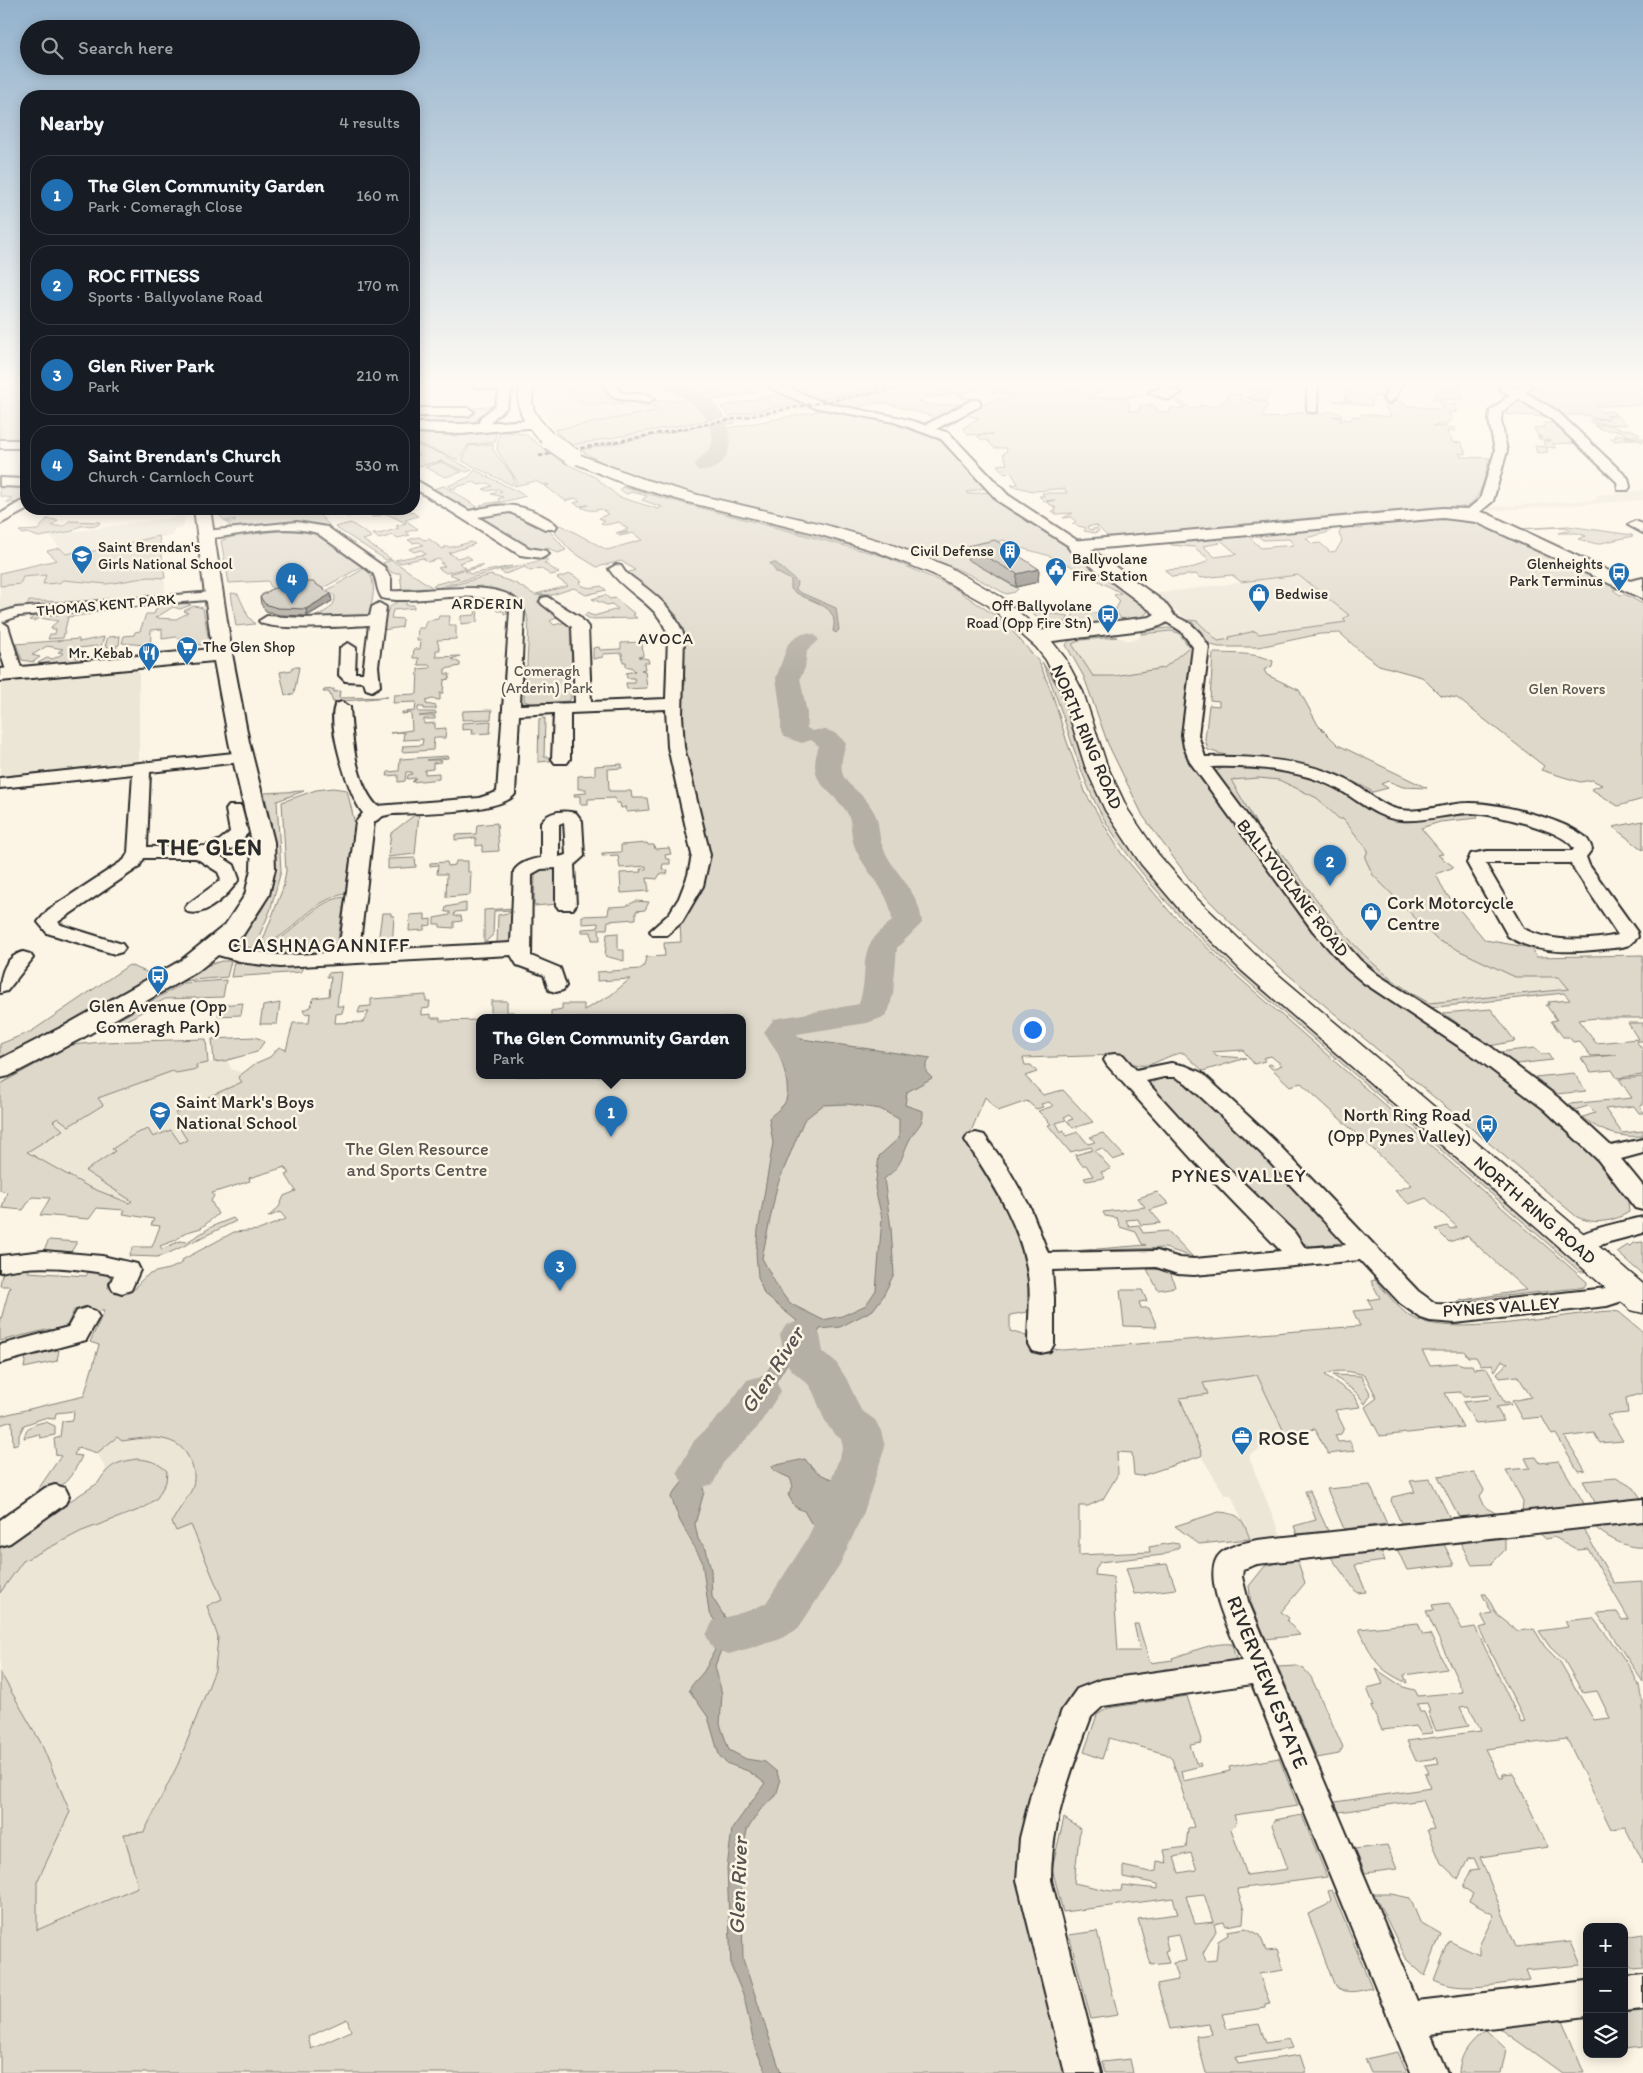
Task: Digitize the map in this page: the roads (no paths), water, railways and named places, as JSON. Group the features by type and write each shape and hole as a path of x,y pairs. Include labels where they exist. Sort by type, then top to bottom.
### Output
{"main road":[{"name":"NORTH RING ROAD","path":"630,481 853,539 931,566 980,592 1037,637 1056,660 1072,693 1094,759 1115,807 1144,851 1169,884 1214,931 1251,965 1636,1296"}],"street":[{"path":"987,481 1003,498 1077,545 1077,547 1158,606 1164,615 1158,621 1150,623 1037,637"},
{"path":"1468,514 1486,501 1492,481"},
{"path":"1623,481 1623,487"},
{"path":"0,482 20,483"},
{"path":"420,488 526,552 542,554"},
{"path":"0,503 20,505"},
{"path":"466,516 501,507 515,507 550,526"},
{"path":"0,520 20,508"},
{"path":"1077,545 1373,518 1443,513 1468,514 1635,584 1643,594"},
{"path":"137,853 200,852 212,850 234,839 239,833 243,802 243,757 218,630 203,515"},
{"path":"205,535 292,526 318,528 379,570 384,580 384,591 387,594"},
{"path":"616,569 620,575 659,607 671,620 676,636 676,746 702,855 700,871 672,923 660,931"},
{"path":"348,648 346,675 351,678 372,682 370,666 376,620 382,599 387,594 482,593 499,597 515,606 517,611 507,791 503,796 490,802 392,809 373,813 365,822 348,958"},
{"name":"THOMAS KENT PARK","path":"0,618 16,612 213,596"},
{"path":"547,601 579,623 583,707"},
{"name":"BALLYVOLANE ROAD","path":"1164,615 1184,626 1194,635 1201,647 1190,735 1199,762 1320,927 1353,964 1371,979 1520,1079 1567,1116 1606,1155 1643,1202"},
{"path":"555,622 571,617"},
{"path":"267,620 304,623 376,620"},
{"path":"0,626 8,674 222,654"},
{"path":"512,710 675,704"},
{"path":"342,706 343,727 356,782 362,802 373,813"},
{"path":"561,759 562,708"},
{"path":"0,783 243,757"},
{"path":"1199,762 1244,763 1318,775 1345,785 1381,810 1398,814 1466,808 1494,810 1570,835 1576,838 1583,849 1576,857 1486,857 1478,858 1476,863 1515,932 1523,939 1541,944 1617,941 1628,937 1627,932 1576,857"},
{"path":"115,948 54,929 48,922 55,914 132,863 137,853 142,768"},
{"path":"0,1070 170,978 214,948 242,921 257,895 261,882 263,842 243,802"},
{"path":"195,908 225,886 230,878 226,869 200,852"},
{"path":"556,986 553,972 524,961 520,949 523,871 531,866 557,862 566,905"},
{"path":"214,948 250,958 280,962 520,949"},
{"path":"0,987 23,958"},
{"path":"1115,1060 1200,1154 1285,1238 1298,1257"},
{"name":"PYNES VALLEY","path":"1132,1078 1172,1069 1189,1075 1268,1147 1409,1297 1425,1309 1441,1314 1546,1305 1607,1297 1636,1296"},
{"path":"976,1140 1007,1185 1021,1213 1038,1262 1042,1304 1041,1344"},
{"path":"1606,1155 1643,1146"},
{"path":"1578,1246 1601,1236 1643,1225"},
{"path":"1038,1262 1157,1259 1178,1266 1194,1267 1366,1251"},
{"path":"0,1264 22,1259 110,1265 128,1270 122,1284"},
{"path":"0,1354 78,1334 86,1316"},
{"path":"0,1534 55,1496"},
{"name":"RIVERVIEW ESTATE","path":"1429,2073 1261,1670 1234,1601 1227,1577 1229,1563 1239,1556 1262,1552 1643,1510"},
{"path":"1083,2073 1034,1880 1033,1860 1046,1804 1078,1710 1088,1698 1100,1693 1261,1670"},
{"path":"1628,1994 1643,1992"},
{"path":"1407,2020 1583,1998"}],"water":[{"path":"770,563 776,563 797,582 796,589 799,592 836,608 839,630 836,633 833,631 834,621 832,614 821,604 797,594 791,589 791,580 776,572"},
{"path":"783,1022 788,1037 931,1058 926,1064 926,1072 932,1078 907,1092 905,1105 923,1111 922,1120 912,1135 898,1165 884,1179 891,1228 894,1274 882,1298 873,1310 840,1327 820,1329 809,1347 791,1357 748,1428 722,1426 734,1415 754,1390 772,1364 797,1321 764,1294 758,1277 756,1253 758,1230 773,1143 769,1118 784,1104 787,1097 786,1078 770,1030 774,1025","holes":["848,1104 880,1109 899,1119 899,1138 879,1156 875,1188 882,1218 876,1290 866,1305 842,1316 823,1320 789,1303 777,1286 762,1258 777,1186 804,1120 823,1105"]},
{"path":"854,1428 866,1428 866,1461 851,1508 827,1553 821,1549 827,1530 811,1523 804,1511 795,1507 788,1495 793,1486 790,1478 774,1471 772,1466 805,1459 813,1469 822,1475 845,1482 857,1456"},
{"path":"717,1436 731,1437 715,1453 701,1478 704,1492 695,1524 698,1539 706,1549 711,1570 712,1597 726,1619 747,1632 732,1639 721,1650 715,1666 722,1694 720,1724 729,1750 746,1759 765,1762 777,1772 780,1782 776,1796 760,1810 747,1830 741,1862 743,1959 781,2073 767,2073 755,2048 744,1997 731,1966 727,1868 732,1829 765,1783 748,1771 726,1763 719,1755 708,1717 689,1690 704,1671 724,1635 709,1612 702,1561 680,1521 671,1497 693,1468 700,1447"}],"waterway":[{"name":"Glen River","path":"802,735 794,732 794,713 788,678 793,668 796,649 807,640"},
{"name":"Glen River","path":"798,1066 794,1053 780,1032 785,1026 867,1013 873,1010 878,994 879,962 882,948 890,937 907,923 903,901 868,846 861,812 834,784 827,771 827,763 833,744 821,736"},
{"path":"729,1635 762,1626 782,1616 824,1551 842,1512 864,1447 860,1431 846,1421 840,1411 832,1388 821,1371 805,1359 800,1335"},
{"name":"Glen River","path":"698,1472 704,1458 739,1422 761,1391"}],"place":[{"name":"Civil Defense","path":"1010,570"},
{"name":"Saint Brendan's Girls National School","path":"82,575"},
{"name":"Ballyvolane Fire Station","path":"1056,587"},
{"name":"Glenheights Park Terminus","path":"1619,592"},
{"name":"Saint Brendan's Church","path":"292,604"},
{"name":"Bedwise","path":"1259,613"},
{"name":"Off Ballyvolane Road (Opp Fire Stn)","path":"1108,634"},
{"name":"The Glen Shop","path":"187,666"},
{"name":"Mr. Kebab","path":"149,672"},
{"name":"ROC FITNESS","path":"1330,886"},
{"name":"Cork Motorcycle Centre","path":"1371,932"},
{"name":"Glen Avenue (Opp Comeragh Park)","path":"158,995"},
{"name":"Saint Mark's Boys National School","path":"160,1131"},
{"name":"The Glen Community Garden","path":"611,1137"},
{"name":"North Ring Road (Opp Pynes Valley)","path":"1487,1144"},
{"name":"Glen River Park","path":"560,1291"},
{"name":"ROSE","path":"1242,1456"}],"district":[{"name":"ARDERIN","path":"488,603"},
{"name":"AVOCA","path":"666,638"},
{"name":"THE GLEN","path":"210,847"},
{"name":"CLASHNAGANNIFF","path":"319,945"},
{"name":"PYNES VALLEY","path":"1239,1175"}],"park label":[{"name":"Comeragh (Arderin) Park","path":"547,680"},
{"name":"Glen Rovers","path":"1567,689"},
{"name":"The Glen Resource and Sports Centre","path":"417,1159"}]}
